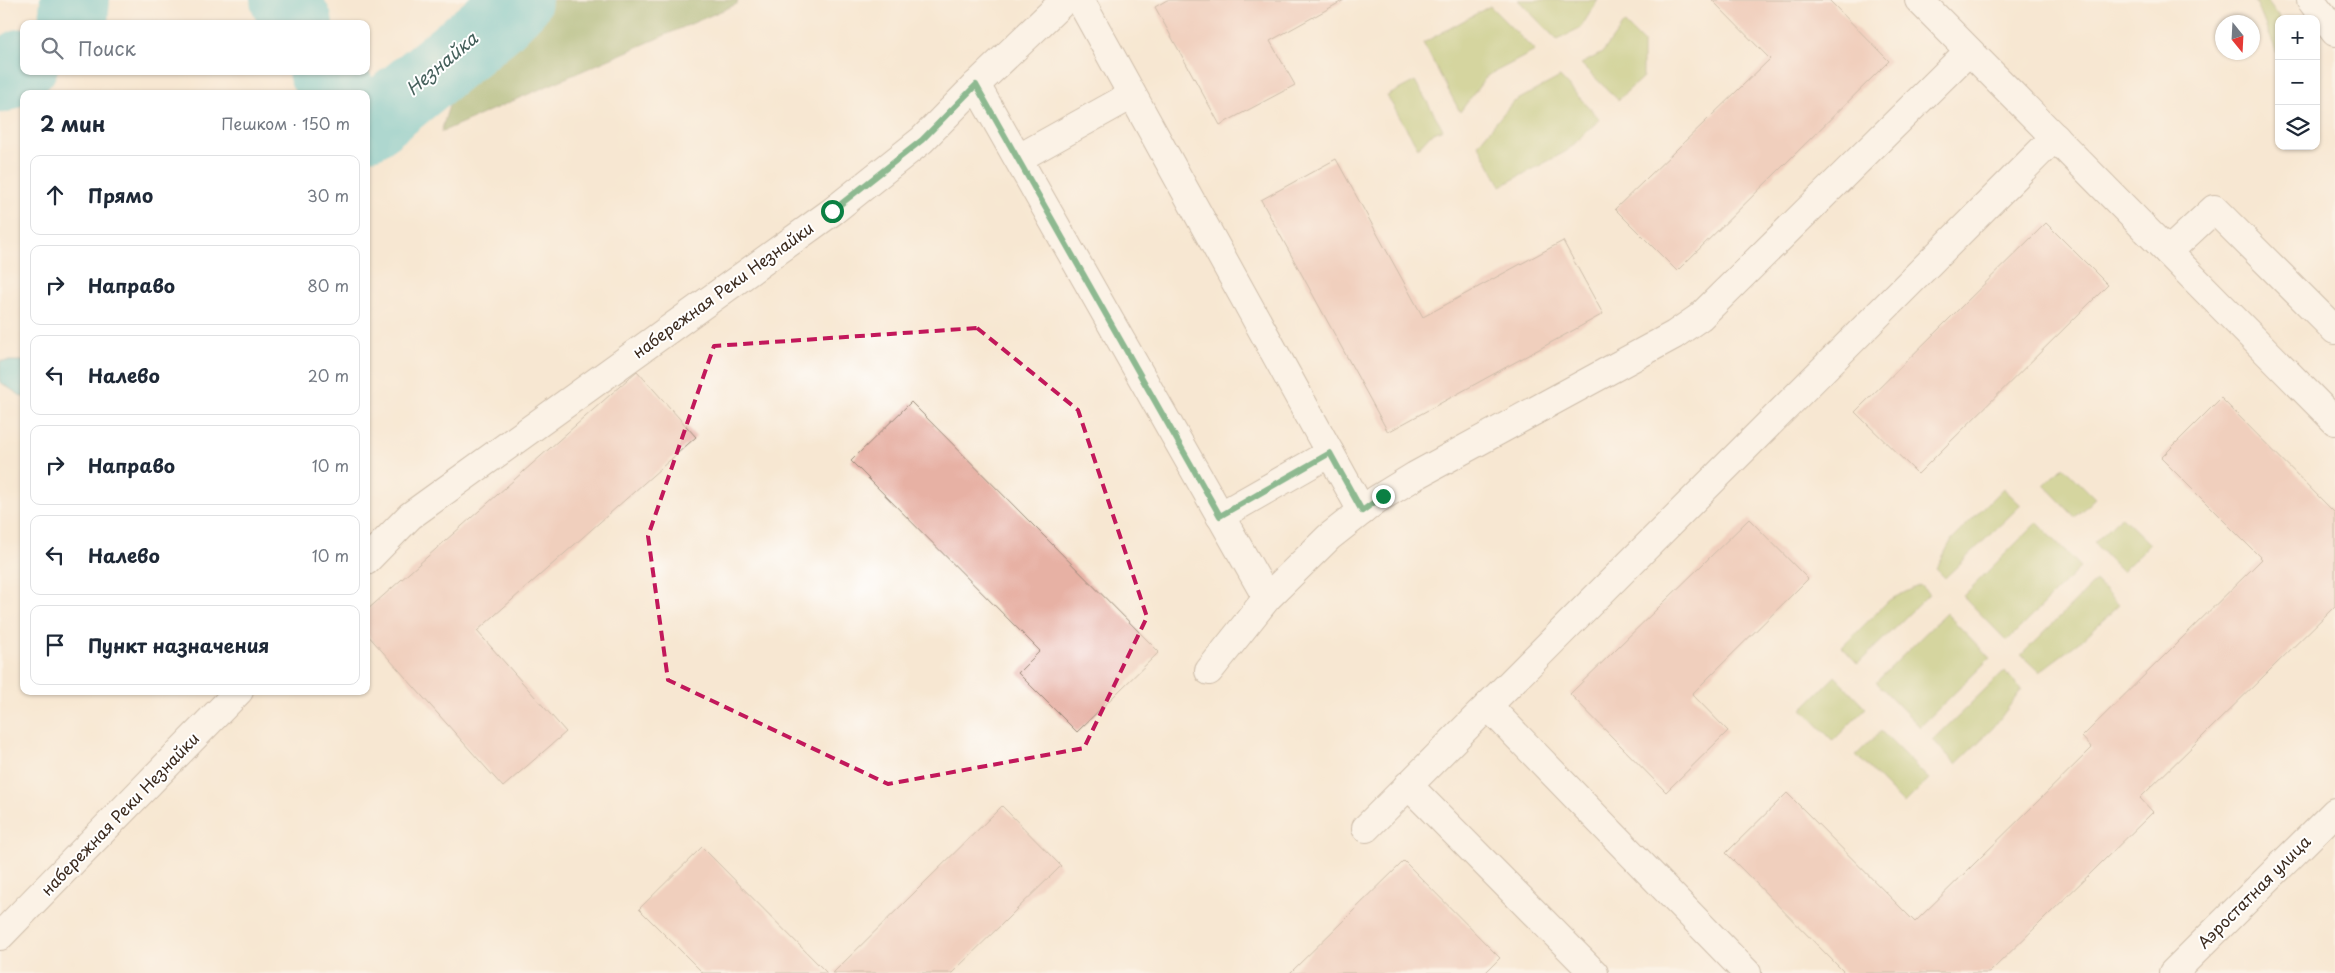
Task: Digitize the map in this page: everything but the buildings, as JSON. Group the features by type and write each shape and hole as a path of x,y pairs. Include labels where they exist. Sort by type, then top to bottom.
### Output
{"street":[{"name":"набережная Реки Незнайки","path":"370,557 410,516 832,211 922,140 976,85 1065,0"},
{"path":"1080,0 1362,511"},
{"path":"1919,0 2335,421"},
{"path":"2311,0 2335,32"},
{"path":"1209,671 1267,598 1329,537 1362,511 1415,476 1674,335 1700,317 1970,51"},
{"path":"976,85 1020,158 1267,598"},
{"path":"1020,158 1132,95"},
{"path":"1366,828 2055,137"},
{"path":"2168,252 2214,209 2335,330"},
{"path":"1220,516 1330,453"},
{"name":"набережная Реки Незнайки","path":"0,936 235,695"},
{"path":"1488,706 1747,973"},
{"path":"1408,785 1594,973"},
{"name":"Аэростатная улица","path":"2173,973 2335,812"}],"highlighted area":[{"path":"977,328 1078,410 1147,617 1084,748 888,784 668,680 648,536 714,346"}],"green space":[{"path":"481,0 738,0 737,4 441,132"},
{"path":"1518,0 1598,0 1580,29 1557,40"},
{"path":"2255,0 2267,0 2278,15 2275,15 2275,48"},
{"path":"1490,6 1535,51 1487,76 1460,112 1423,43"},
{"path":"1624,23 1643,42 1643,77 1618,100 1581,64 1602,53"},
{"path":"1560,77 1600,119 1567,151 1501,186 1478,144 1512,103"},
{"path":"1415,81 1443,129 1430,135 1418,148 1387,96"},
{"path":"2063,466 2095,498 2075,517 2044,485"},
{"path":"2003,488 2021,505 1945,578 1936,569 1952,539"},
{"path":"2121,516 2150,544 2122,572 2094,543"},
{"path":"2037,522 2081,567 2007,641 1963,596"},
{"path":"2096,581 2119,605 2083,639 2039,672 2021,655"},
{"path":"1920,585 1929,594 1858,664 1842,647 1889,600"},
{"path":"1946,613 1990,658 1920,727 1876,682"},
{"path":"2004,671 2022,689 1993,728 1956,764 1933,740"},
{"path":"1835,676 1866,708 1833,741 1802,709"},
{"path":"1881,731 1929,779 1904,804 1856,755"}],"water":[{"path":"0,361 20,361 20,395 0,382"}],"waterway":[{"name":"Незнайка","path":"73,20 75,0"},
{"name":"Незнайка","path":"285,0 296,20"},
{"name":"Незнайка","path":"370,124 495,22 517,0"},
{"name":"Незнайка","path":"0,78 20,66"},
{"name":"Незнайка","path":"326,75 339,90"}],"route":[{"path":"832,211 922,140 976,85 1020,158 1220,516 1330,453 1362,511 1383,496"}]}
